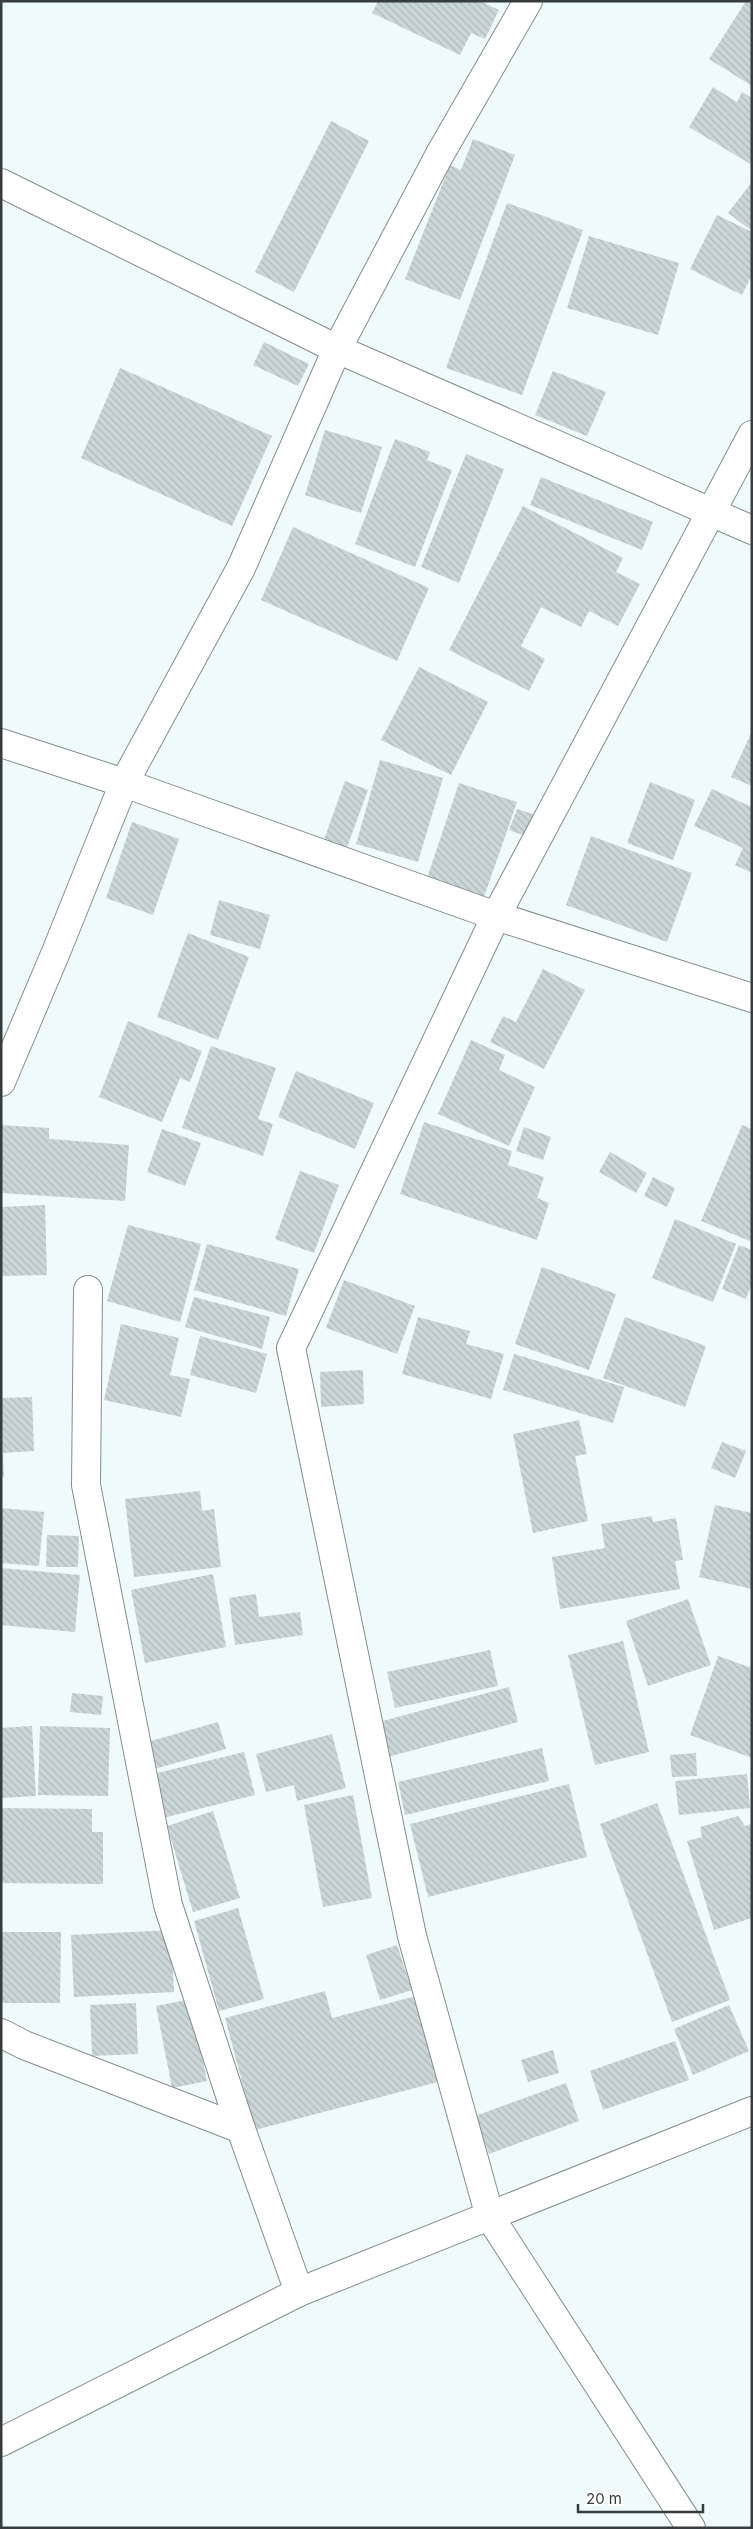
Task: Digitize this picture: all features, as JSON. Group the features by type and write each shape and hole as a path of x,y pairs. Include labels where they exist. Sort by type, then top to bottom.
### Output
{"street":[{"path":"1,1082 124,783 241,568 338,349 440,154 528,1"},
{"path":"1,183 338,349 752,530"},
{"path":"691,2528 490,2216 412,1936 291,1348 496,916 752,435"},
{"path":"1,743 124,783 496,916 752,998"},
{"path":"88,1290 86,1486 168,1905 242,2129 299,2292"},
{"path":"1,2033 24,2045 242,2129"},
{"path":"1,2442 299,2292 752,2111"}],"building":[{"path":"378,1 480,1 499,10 485,39 471,33 460,55 372,13"},
{"path":"746,1 752,1 752,86 709,59"},
{"path":"713,87 737,102 742,92 752,98 752,165 689,127"},
{"path":"331,121 369,141 294,292 255,272"},
{"path":"473,139 515,155 460,300 405,279 450,165 461,170"},
{"path":"752,182 752,231 728,213"},
{"path":"507,203 583,230 522,395 446,368"},
{"path":"717,215 752,232 752,280 750,279 742,295 690,269"},
{"path":"589,236 679,263 658,335 567,308"},
{"path":"264,342 309,364 298,386 253,365"},
{"path":"120,368 272,436 232,526 81,458"},
{"path":"553,371 606,392 587,436 535,415"},
{"path":"325,430 382,447 361,513 305,495"},
{"path":"395,439 430,452 427,460 452,470 415,567 355,544"},
{"path":"466,454 504,469 459,583 421,567"},
{"path":"541,477 653,522 642,550 530,505"},
{"path":"523,506 623,558 616,572 640,584 618,626 589,611 581,627 541,607 521,646 545,659 529,691 449,650"},
{"path":"293,527 429,588 397,661 261,600"},
{"path":"419,667 488,702 451,775 381,740"},
{"path":"752,731 752,786 731,777"},
{"path":"380,760 443,778 418,862 356,844"},
{"path":"345,781 368,790 345,853 322,845"},
{"path":"650,782 695,800 673,860 627,843"},
{"path":"459,783 517,802 484,897 427,878"},
{"path":"712,789 752,807 752,873 735,865 743,848 694,826"},
{"path":"517,809 542,817 534,839 509,830"},
{"path":"132,822 179,839 153,915 106,898"},
{"path":"591,836 692,873 667,942 566,905"},
{"path":"219,900 270,915 260,949 210,935"},
{"path":"188,933 249,957 218,1040 157,1017"},
{"path":"543,969 585,990 544,1069 490,1042 503,1016 516,1022"},
{"path":"128,1021 202,1051 190,1082 180,1078 162,1122 99,1097"},
{"path":"471,1040 505,1055 499,1070 535,1087 509,1146 438,1114"},
{"path":"211,1046 276,1068 258,1119 273,1124 263,1156 182,1128"},
{"path":"296,1071 374,1103 355,1149 278,1117"},
{"path":"424,1122 512,1151 508,1165 544,1177 537,1198 549,1203 537,1240 400,1194"},
{"path":"1,1125 49,1128 49,1139 129,1145 125,1201 1,1193"},
{"path":"742,1125 752,1129 752,1242 701,1221"},
{"path":"524,1127 551,1137 543,1160 516,1151"},
{"path":"162,1129 201,1143 185,1186 147,1172"},
{"path":"610,1152 647,1173 636,1193 599,1172"},
{"path":"300,1171 339,1185 314,1253 275,1239"},
{"path":"653,1177 675,1188 667,1207 644,1196"},
{"path":"45,1205 47,1275 1,1276 1,1207"},
{"path":"675,1219 736,1244 713,1302 652,1278"},
{"path":"128,1225 201,1244 180,1322 107,1301"},
{"path":"207,1244 299,1269 286,1316 194,1290"},
{"path":"739,1245 752,1250 752,1283 746,1299 722,1289"},
{"path":"542,1267 616,1294 589,1370 515,1344"},
{"path":"344,1280 415,1306 397,1354 326,1328"},
{"path":"194,1297 270,1317 262,1349 185,1327"},
{"path":"418,1317 470,1331 466,1344 504,1354 491,1399 402,1374"},
{"path":"625,1317 706,1346 685,1407 603,1378"},
{"path":"121,1324 179,1338 170,1375 190,1379 181,1417 104,1400"},
{"path":"200,1336 267,1354 256,1393 190,1375"},
{"path":"514,1354 624,1387 613,1423 503,1390"},
{"path":"363,1370 364,1404 321,1407 320,1372"},
{"path":"32,1397 34,1451 3,1453 4,1477 1,1477 1,1398"},
{"path":"579,1420 587,1454 575,1456 588,1521 533,1533 513,1434"},
{"path":"722,1442 746,1451 735,1478 711,1468"},
{"path":"200,1491 202,1511 214,1509 221,1567 134,1577 125,1499"},
{"path":"715,1505 752,1513 752,1589 699,1577"},
{"path":"1,1508 44,1512 39,1566 1,1563"},
{"path":"652,1516 653,1522 676,1518 683,1560 675,1561 680,1589 560,1609 552,1557 605,1548 601,1524"},
{"path":"47,1535 79,1536 78,1567 46,1567"},
{"path":"1,1568 80,1575 75,1632 1,1625"},
{"path":"213,1574 226,1647 145,1663 131,1590"},
{"path":"256,1594 259,1617 300,1612 303,1635 235,1645 229,1598"},
{"path":"688,1599 711,1665 648,1686 626,1621"},
{"path":"623,1641 649,1752 595,1765 568,1655"},
{"path":"490,1650 498,1686 395,1708 387,1672"},
{"path":"718,1656 752,1668 752,1758 690,1735"},
{"path":"509,1687 518,1722 384,1758 375,1723"},
{"path":"72,1693 103,1696 101,1715 70,1712"},
{"path":"218,1722 226,1749 154,1769 147,1742"},
{"path":"32,1726 36,1796 1,1798 1,1728"},
{"path":"40,1726 110,1728 108,1796 38,1795"},
{"path":"332,1734 346,1788 297,1801 294,1785 266,1792 256,1754"},
{"path":"542,1748 549,1781 405,1815 398,1782"},
{"path":"244,1752 255,1795 163,1818 153,1774"},
{"path":"696,1753 697,1776 672,1777 670,1755"},
{"path":"747,1774 750,1808 679,1815 675,1781"},
{"path":"569,1784 587,1857 428,1897 410,1824"},
{"path":"353,1795 372,1898 323,1907 304,1805"},
{"path":"657,1803 730,2000 672,2022 600,1824"},
{"path":"1,1808 92,1809 92,1832 103,1832 103,1884 1,1883"},
{"path":"213,1811 240,1898 193,1912 167,1826"},
{"path":"738,1816 745,1826 752,1824 752,1918 714,1930 687,1841 702,1837 700,1827"},
{"path":"238,1908 264,1999 219,2011 194,1921"},
{"path":"171,1930 174,1992 74,1997 71,1935"},
{"path":"1,1932 61,1932 60,2003 1,2003"},
{"path":"397,1945 412,1990 380,2000 366,1955"},
{"path":"325,1991 332,2018 416,1996 438,2082 255,2130 225,2018"},
{"path":"191,1999 207,2081 172,2088 156,2006"},
{"path":"136,2003 138,2054 92,2056 90,2005"},
{"path":"729,2005 749,2051 693,2075 674,2029"},
{"path":"675,2041 689,2080 603,2110 590,2071"},
{"path":"553,2050 559,2073 528,2082 521,2060"},
{"path":"566,2083 579,2121 489,2154 475,2116"}]}
